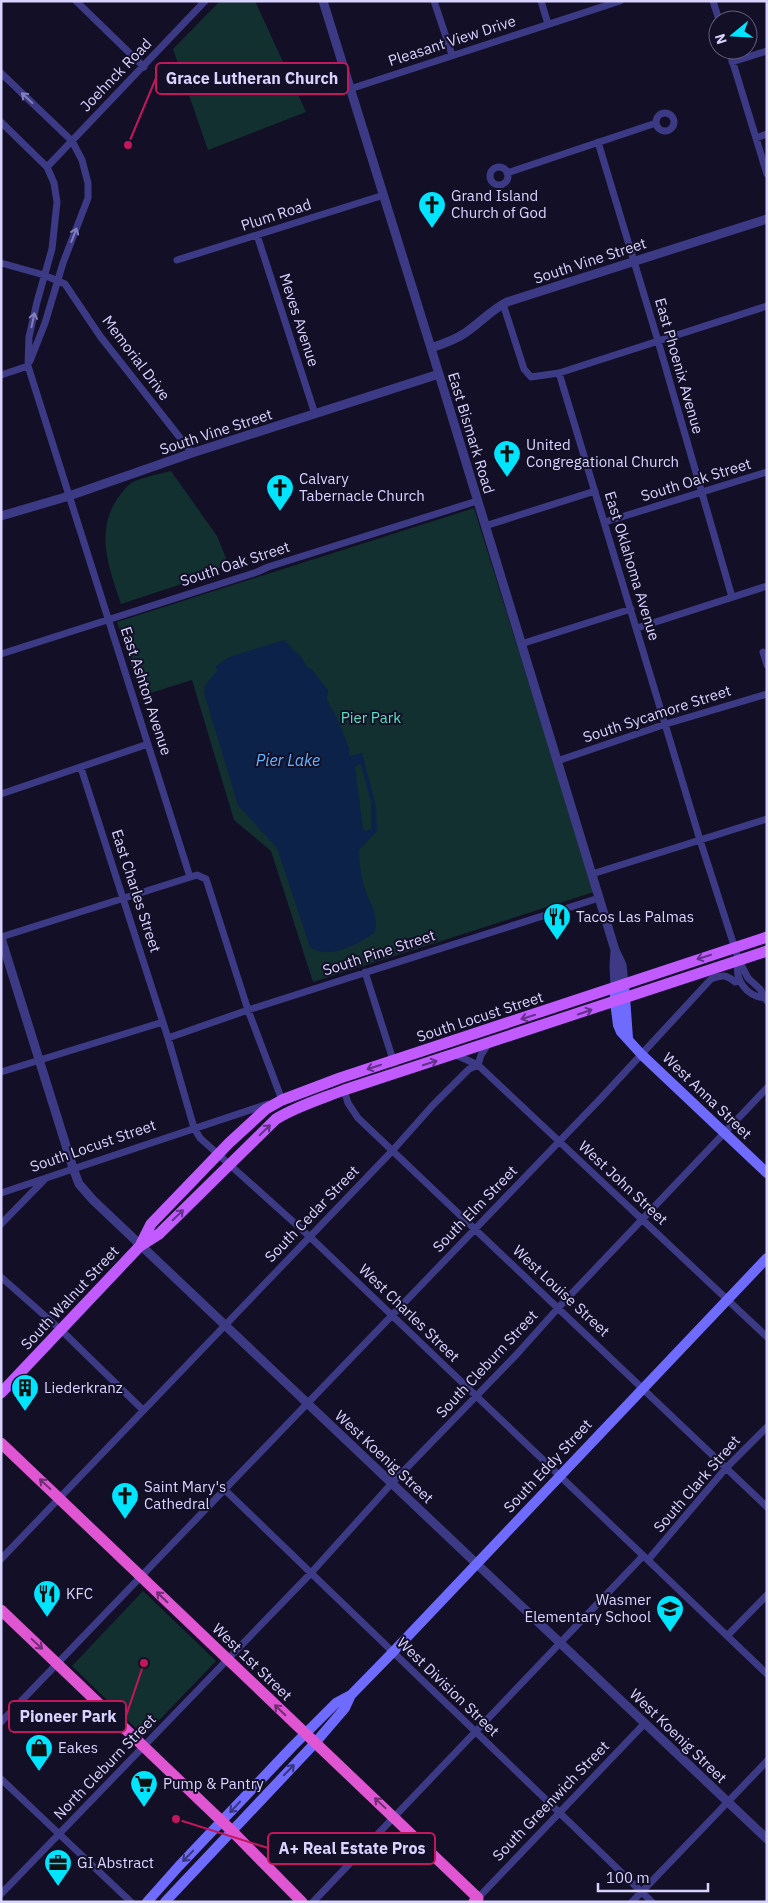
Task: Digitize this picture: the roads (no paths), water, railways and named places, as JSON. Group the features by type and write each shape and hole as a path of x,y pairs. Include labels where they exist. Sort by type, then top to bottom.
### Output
{"highway":[{"name":"West 1st Street","path":"1,1443 305,1734 395,1817 478,1900"},
{"path":"1,1610 222,1821 302,1902"}],"main road":[{"name":"South Locust Street","path":"219,1154 266,1110 282,1100 393,1061 767,937"},
{"name":"South Locust Street","path":"230,1164 276,1119 299,1106 767,951"},
{"name":"West Anna Street","path":"620,986 618,1025 621,1032 642,1055 767,1173"},
{"name":"South Walnut Street","path":"140,1246 151,1224 219,1154"},
{"name":"South Walnut Street","path":"1,1393 140,1246 159,1234 230,1164"},
{"name":"South Eddy Street","path":"148,1902 305,1734 336,1703 351,1695 392,1653 767,1258"},
{"name":"South Eddy Street","path":"165,1902 315,1743 345,1708 351,1695"}],"street":[{"path":"76,1 144,67"},
{"name":"Joehnck Road","path":"47,167 205,1"},
{"name":"East Bismark Road","path":"322,1 384,195 615,950 622,965 620,986"},
{"path":"434,1 452,55"},
{"path":"541,1 548,24"},
{"name":"Pleasant View Drive","path":"350,89 620,1"},
{"path":"767,51 732,62 767,174"},
{"path":"1,74 72,141 82,160 88,183 88,198 45,323 28,366 1,375"},
{"path":"1,122 47,167 54,184 57,202 52,249 44,275 1,263"},
{"path":"507,173 656,123"},
{"path":"756,138 767,134"},
{"name":"East Phoenix Avenue","path":"598,142 732,597"},
{"name":"Plum Road","path":"177,260 384,195"},
{"name":"South Vine Street","path":"431,348 465,333 482,318 503,304 767,219"},
{"name":"Meves Avenue","path":"257,235 315,414"},
{"name":"Memorial Drive","path":"44,275 65,284 100,336 192,453"},
{"name":"East Ashton Avenue","path":"44,275 29,337 28,366 190,877"},
{"path":"503,304 524,368 531,377 559,373 767,306"},
{"name":"East Oklahoma Avenue","path":"559,373 738,960"},
{"name":"South Vine Street","path":"1,516 69,496 192,453 439,374"},
{"name":"South Oak Street","path":"604,522 767,472"},
{"path":"485,526 595,491"},
{"name":"South Oak Street","path":"1,654 477,501"},
{"path":"637,628 767,586"},
{"path":"521,644 631,609"},
{"path":"763,652 767,665"},
{"name":"South Sycamore Street","path":"557,761 666,724 767,694"},
{"path":"1,794 148,744"},
{"name":"East Charles Street","path":"81,768 168,1038"},
{"path":"592,874 767,819"},
{"path":"1,938 190,877 197,875 206,879 248,1010 282,1100"},
{"name":"South Pine Street","path":"168,1038 365,972 600,898"},
{"name":"West Koenig Street","path":"1,938 79,1184 140,1246 307,1405 561,1642 767,1839"},
{"path":"738,960 736,969 740,981 754,997 765,1000"},
{"path":"738,960 748,978 760,989 765,1000"},
{"path":"365,972 397,1073"},
{"name":"South Elm Street","path":"225,1490 642,1055 711,979 722,975 728,976 735,982 740,981"},
{"path":"1,1072 163,1022"},
{"path":"168,1038 194,1128"},
{"name":"South Cedar Street","path":"143,1410 393,1150 433,1105 469,1069 478,1065 481,1055 488,1044"},
{"name":"West John Street","path":"456,1055 478,1065 767,1337"},
{"name":"South Cleburn Street","path":"227,1659 311,1573 392,1483 767,1088"},
{"name":"West Louise Street","path":"344,1090 348,1102 358,1118 559,1307 767,1507"},
{"name":"South Locust Street","path":"1,1192 282,1100"},
{"name":"West Charles Street","path":"194,1128 200,1138 310,1236 767,1674"},
{"path":"1,1224 47,1177"},
{"path":"1,1277 61,1330 143,1410 1,1559"},
{"name":"South Clark Street","path":"313,1902 561,1642 645,1558 726,1468 767,1427"},
{"path":"1,1722 225,1490"},
{"name":"West Division Street","path":"225,1490 652,1902"},
{"path":"727,1636 767,1595"},
{"name":"North Cleburn Street","path":"1,1894 227,1659"},
{"name":"South Greenwich Street","path":"478,1900 559,1811 645,1723"},
{"path":"632,1902 767,1761"},
{"path":"1,1778 131,1902"}],"water":[{"name":"Pier Lake","path":"284,640 302,658 307,667 312,670 328,690 327,700 337,718 349,748 349,756 362,753 376,806 377,831 359,850 359,860 364,885 374,911 376,924 375,932 352,946 334,952 317,951 310,947 277,848 238,805 204,693 205,685 217,671 216,666 229,657","holes":["358,764 361,765 371,802 371,829 365,831 363,828 355,767"]}],"place":[{"name":"Grace Lutheran Church","path":"128,145"},
{"name":"Grand Island Church of God","path":"432,229"},
{"name":"United Congregational Church","path":"507,478"},
{"name":"Calvary Tabernacle Church","path":"280,512"},
{"name":"Tacos Las Palmas","path":"557,941"},
{"name":"Liederkranz","path":"25,1412"},
{"name":"Saint Mary's Cathedral","path":"125,1520"},
{"name":"KFC","path":"47,1618"},
{"name":"Wasmer Elementary School","path":"670,1633"},
{"name":"Pioneer Park","path":"144,1663"},
{"name":"Eakes","path":"39,1772"},
{"name":"Pump & Pantry","path":"144,1808"},
{"name":"A+ Real Estate Pros","path":"176,1819"},
{"name":"GI Abstract","path":"58,1887"}],"park label":[{"name":"Pier Park","path":"371,718"}]}
